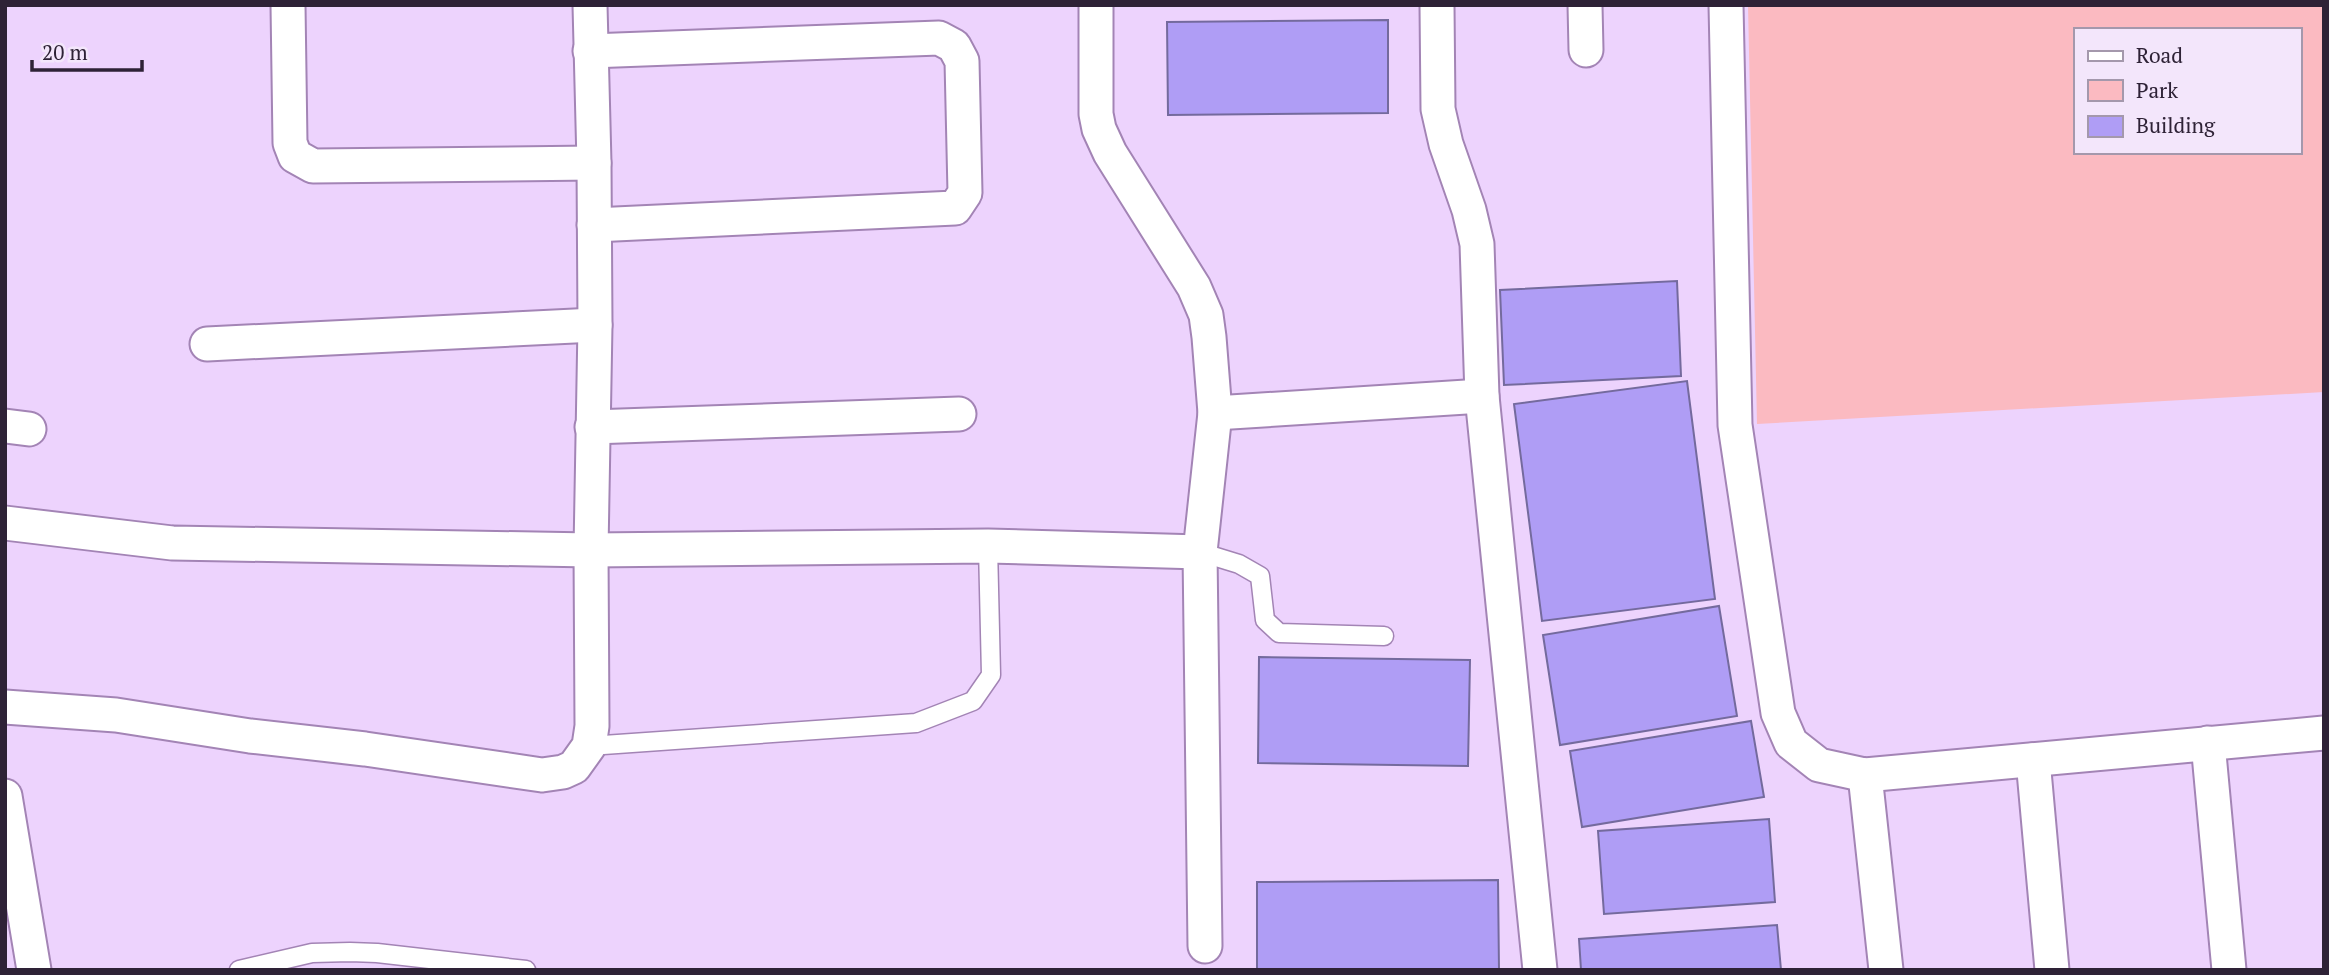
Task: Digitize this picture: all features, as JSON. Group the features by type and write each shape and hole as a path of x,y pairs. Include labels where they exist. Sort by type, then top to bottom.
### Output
{"street":[{"path":"288,5 290,143 295,156 313,166 594,163"},
{"path":"5,707 116,715 250,736 542,775 563,772 574,767 589,746 593,680 591,550 595,325 590,5"},
{"path":"1096,5 1099,129 1110,153 1194,287 1206,316 1214,413 1200,552 1205,946"},
{"path":"1437,5 1438,109 1477,244 1482,396 1540,970"},
{"path":"1585,5 1586,50"},
{"path":"1726,5 1735,425 1778,713 1791,743 1819,765 1866,775 2324,733"},
{"path":"590,51 939,38 954,46 962,61 965,193 955,208 594,225"},
{"path":"207,344 595,325"},
{"path":"1214,413 1482,396"},
{"path":"592,427 960,414"},
{"path":"5,523 172,543 591,550 988,546 1200,552"},
{"path":"2208,743 2229,970"},
{"path":"2033,760 2053,970"},
{"path":"1866,775 1886,970"},
{"path":"5,796 34,970"}],"lane":[{"path":"589,746 916,723 973,701 991,675 988,546"},
{"path":"1200,552 1239,564 1259,576 1265,620 1279,633 1384,636"},
{"path":"239,970 312,953 350,952 526,970"}],"green space":[{"path":"1748,5 2324,5 2324,392 1757,424"}],"building":[{"path":"1388,20 1388,113 1168,115 1167,22"},
{"path":"1677,281 1681,376 1504,385 1500,290"},
{"path":"1687,381 1715,599 1542,621 1514,404"},
{"path":"1719,606 1737,716 1560,745 1543,635"},
{"path":"1259,657 1470,660 1468,766 1258,763"},
{"path":"1751,721 1764,797 1582,827 1570,751"},
{"path":"1769,819 1775,902 1604,914 1598,831"},
{"path":"1498,880 1499,970 1257,970 1257,882"},
{"path":"1777,925 1781,970 1581,970 1579,939"}]}
